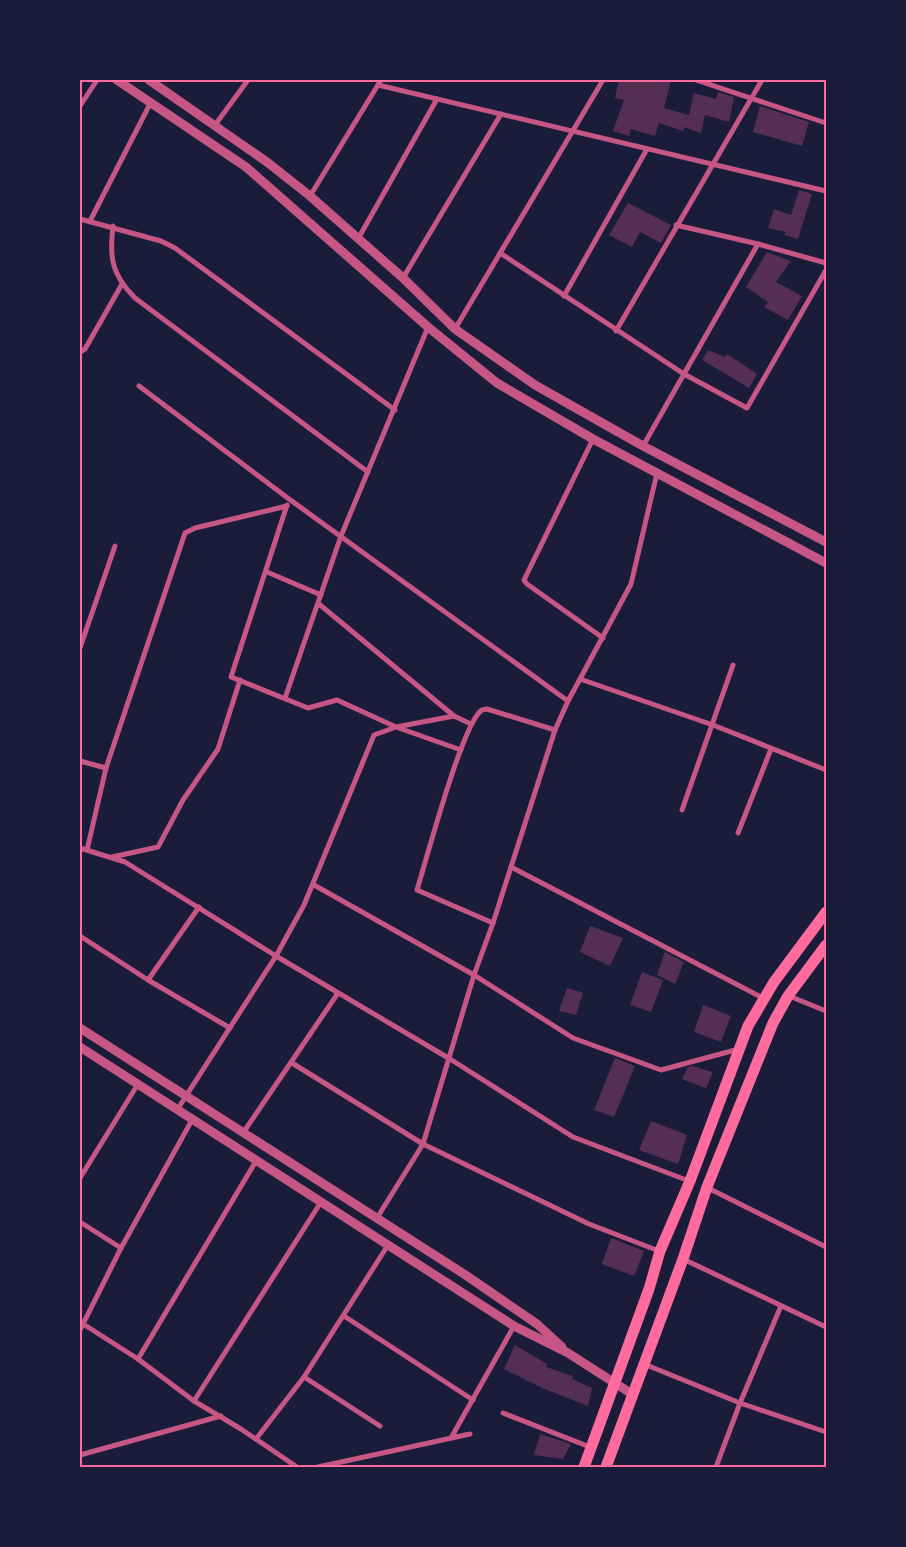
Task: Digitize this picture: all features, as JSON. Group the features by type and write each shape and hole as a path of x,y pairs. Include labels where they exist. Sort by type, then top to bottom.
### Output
{"main road":[{"path":"584,1467 649,1289 660,1251 690,1181 740,1049 763,998 826,912"},
{"path":"606,1467 683,1259 707,1187 773,1023 788,996 826,945"}],"street":[{"path":"80,106 96,80"},
{"path":"118,80 246,167 428,327 497,383 593,439 826,563"},
{"path":"149,80 267,162 310,196 403,278 455,329 535,385 643,446 826,542"},
{"path":"215,125 248,80"},
{"path":"455,329 603,80"},
{"path":"696,80 826,123"},
{"path":"616,331 676,226 753,100 762,80"},
{"path":"310,196 380,82 501,114 826,191"},
{"path":"358,239 437,98"},
{"path":"90,221 151,102"},
{"path":"403,278 501,114"},
{"path":"564,296 647,149"},
{"path":"80,219 113,226 161,241 175,248 395,410"},
{"path":"113,226 111,258 122,284 144,307 368,472"},
{"path":"676,226 758,244 826,263"},
{"path":"643,446 758,244"},
{"path":"500,253 684,374 748,408 826,270"},
{"path":"80,352 86,349 122,284"},
{"path":"285,698 341,536 428,327"},
{"path":"139,386 289,499 568,701"},
{"path":"593,439 524,580 603,638"},
{"path":"377,1218 423,1144 474,976 493,924 555,730 568,701 626,596 633,578 657,472"},
{"path":"289,499 267,572 231,676 308,708 337,700 396,727 461,750"},
{"path":"87,850 106,768 185,533 195,528 287,506"},
{"path":"80,648 115,546"},
{"path":"267,572 321,596"},
{"path":"319,604 454,716 471,724"},
{"path":"682,810 714,726 733,665"},
{"path":"580,679 714,726 826,770"},
{"path":"110,857 158,847 183,800 218,749 240,680"},
{"path":"493,924 417,890 461,750 478,712 487,709 555,730"},
{"path":"176,1110 276,956 314,885 373,737 376,734 396,727 454,716"},
{"path":"738,833 771,749"},
{"path":"80,761 106,768"},
{"path":"80,848 125,862 276,956 450,1059 573,1137 690,1181"},
{"path":"511,867 763,998"},
{"path":"314,885 474,976 563,1033 653,1068 665,1070 740,1049"},
{"path":"148,980 200,907"},
{"path":"80,936 148,980 230,1028"},
{"path":"243,1133 338,993"},
{"path":"788,996 826,1010"},
{"path":"80,1028 377,1218 536,1324 568,1353"},
{"path":"80,1047 514,1326 568,1353 632,1394"},
{"path":"292,1062 423,1144 589,1224 660,1251"},
{"path":"80,1178 138,1084"},
{"path":"80,1330 121,1248 192,1120"},
{"path":"138,1359 256,1160"},
{"path":"707,1187 826,1246"},
{"path":"194,1401 322,1202"},
{"path":"80,1222 121,1248"},
{"path":"256,1439 304,1377 388,1245"},
{"path":"683,1259 826,1327"},
{"path":"716,1467 740,1403 781,1306"},
{"path":"344,1316 473,1400"},
{"path":"82,1323 138,1359 194,1401 221,1416 297,1467"},
{"path":"451,1438 514,1326"},
{"path":"644,1364 740,1403 826,1432"},
{"path":"304,1377 380,1426"},
{"path":"503,1413 591,1447"},
{"path":"80,1455 221,1416"},
{"path":"318,1467 470,1434"}],"building":[{"path":"619,80 671,80 664,108 689,115 694,93 716,99 718,92 734,97 729,122 705,115 701,133 684,127 683,131 659,123 655,136 631,129 629,136 613,131 624,100 615,98"},
{"path":"760,106 809,122 802,146 753,132"},
{"path":"799,190 812,194 798,239 784,235 786,232 768,228 774,209 791,215"},
{"path":"628,203 671,225 661,243 640,232 632,247 609,235"},
{"path":"767,252 791,261 776,282 802,296 788,320 764,307 768,302 746,287"},
{"path":"708,350 725,357 727,354 757,374 749,388 702,360"},
{"path":"590,926 623,938 610,966 580,952"},
{"path":"665,952 684,962 675,984 657,975"},
{"path":"642,972 663,980 651,1012 630,1005"},
{"path":"567,988 583,993 576,1015 559,1011"},
{"path":"703,1005 731,1016 721,1042 694,1032"},
{"path":"615,1058 635,1066 614,1117 594,1110"},
{"path":"692,1066 713,1072 706,1088 682,1079 688,1067"},
{"path":"651,1121 687,1135 678,1164 639,1150"},
{"path":"611,1238 644,1251 634,1276 602,1264"},
{"path":"515,1345 547,1364 546,1367 573,1376 572,1379 592,1388 588,1406 542,1388 504,1369"},
{"path":"540,1434 571,1444 563,1459 534,1455"}]}
